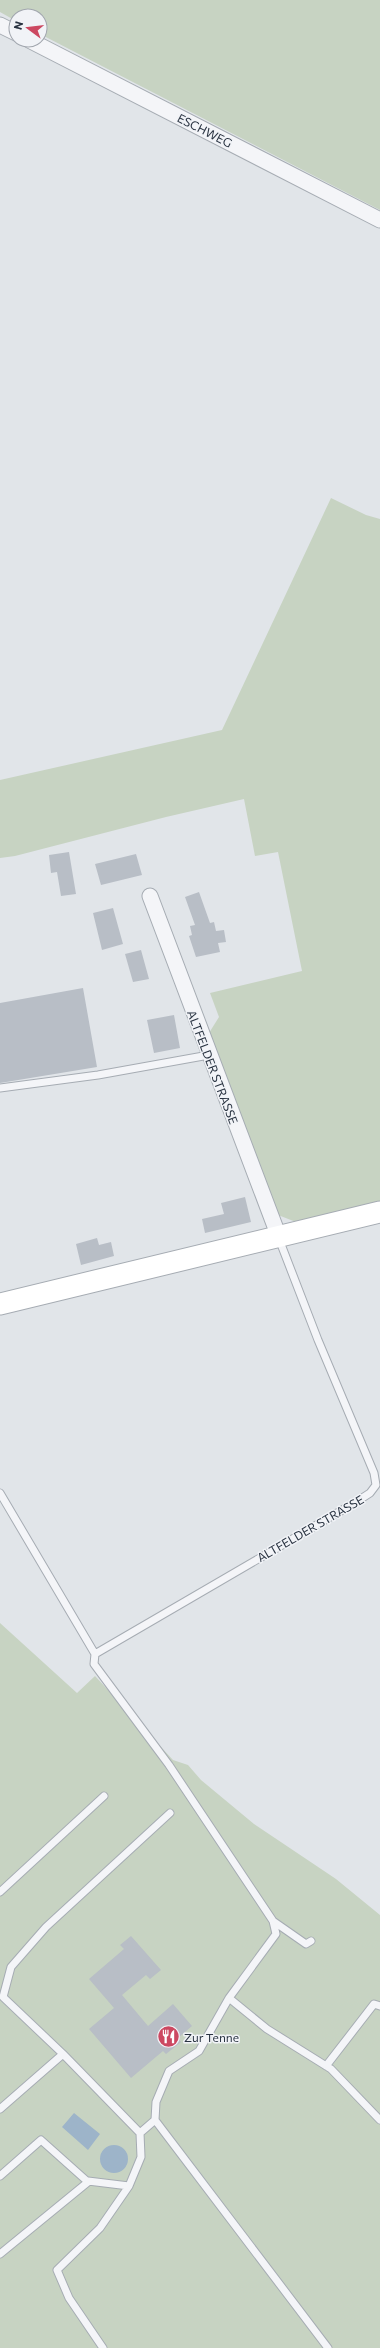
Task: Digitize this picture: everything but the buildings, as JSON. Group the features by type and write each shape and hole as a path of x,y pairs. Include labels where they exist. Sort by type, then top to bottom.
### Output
{"street":[{"name":"ESCHWEG","path":"45,48 380,220"},
{"name":"ALTFELDER STRASSE","path":"150,896 279,1237"},
{"path":"0,1304 380,1212"}],"lane":[{"path":"0,1088 98,1075 209,1055"},
{"name":"ALTFELDER STRASSE","path":"95,1654 356,1502 370,1493 376,1485 374,1473 318,1340 279,1237"},
{"path":"0,1493 95,1654 94,1664 169,1765 273,1921 276,1934 229,1998 199,2051 169,2070 156,2102 155,2120 328,2348"},
{"path":"0,1892 104,1796"},
{"path":"103,2348 69,2298 57,2270 100,2228 129,2186 141,2158 140,2133 63,2054 1,1996 11,1967 46,1927 170,1812"},
{"path":"273,1921 306,1944 311,1941"},
{"path":"229,1998 267,2029 326,2066 380,2120"},
{"path":"326,2066 374,2004 380,2006"},
{"path":"0,2109 63,2054"},
{"path":"140,2133 155,2120"},
{"path":"0,2176 41,2140 88,2182 129,2186"},
{"path":"0,2254 88,2182"}],"green space":[{"path":"0,0 380,0 380,210 48,38 48,8 8,8 8,16 0,12"},
{"path":"331,498 366,515 380,519 380,1204 296,1222 278,1215 209,1033 219,1017 210,993 302,971 278,852 255,856 244,799 166,817 15,856 0,858 0,780 222,730"},
{"path":"0,1623 77,1693 95,1676 173,1760 188,1765 201,1780 254,1824 336,1879 380,1915 380,2348 0,2348"}],"water":[{"path":"74,2113 100,2134 88,2150 62,2127"},
{"path":"114,2145 124,2149 128,2159 124,2169 114,2173 104,2169 100,2159 104,2149"}],"place":[{"name":"Zur Tenne","path":"169,2037"}]}
